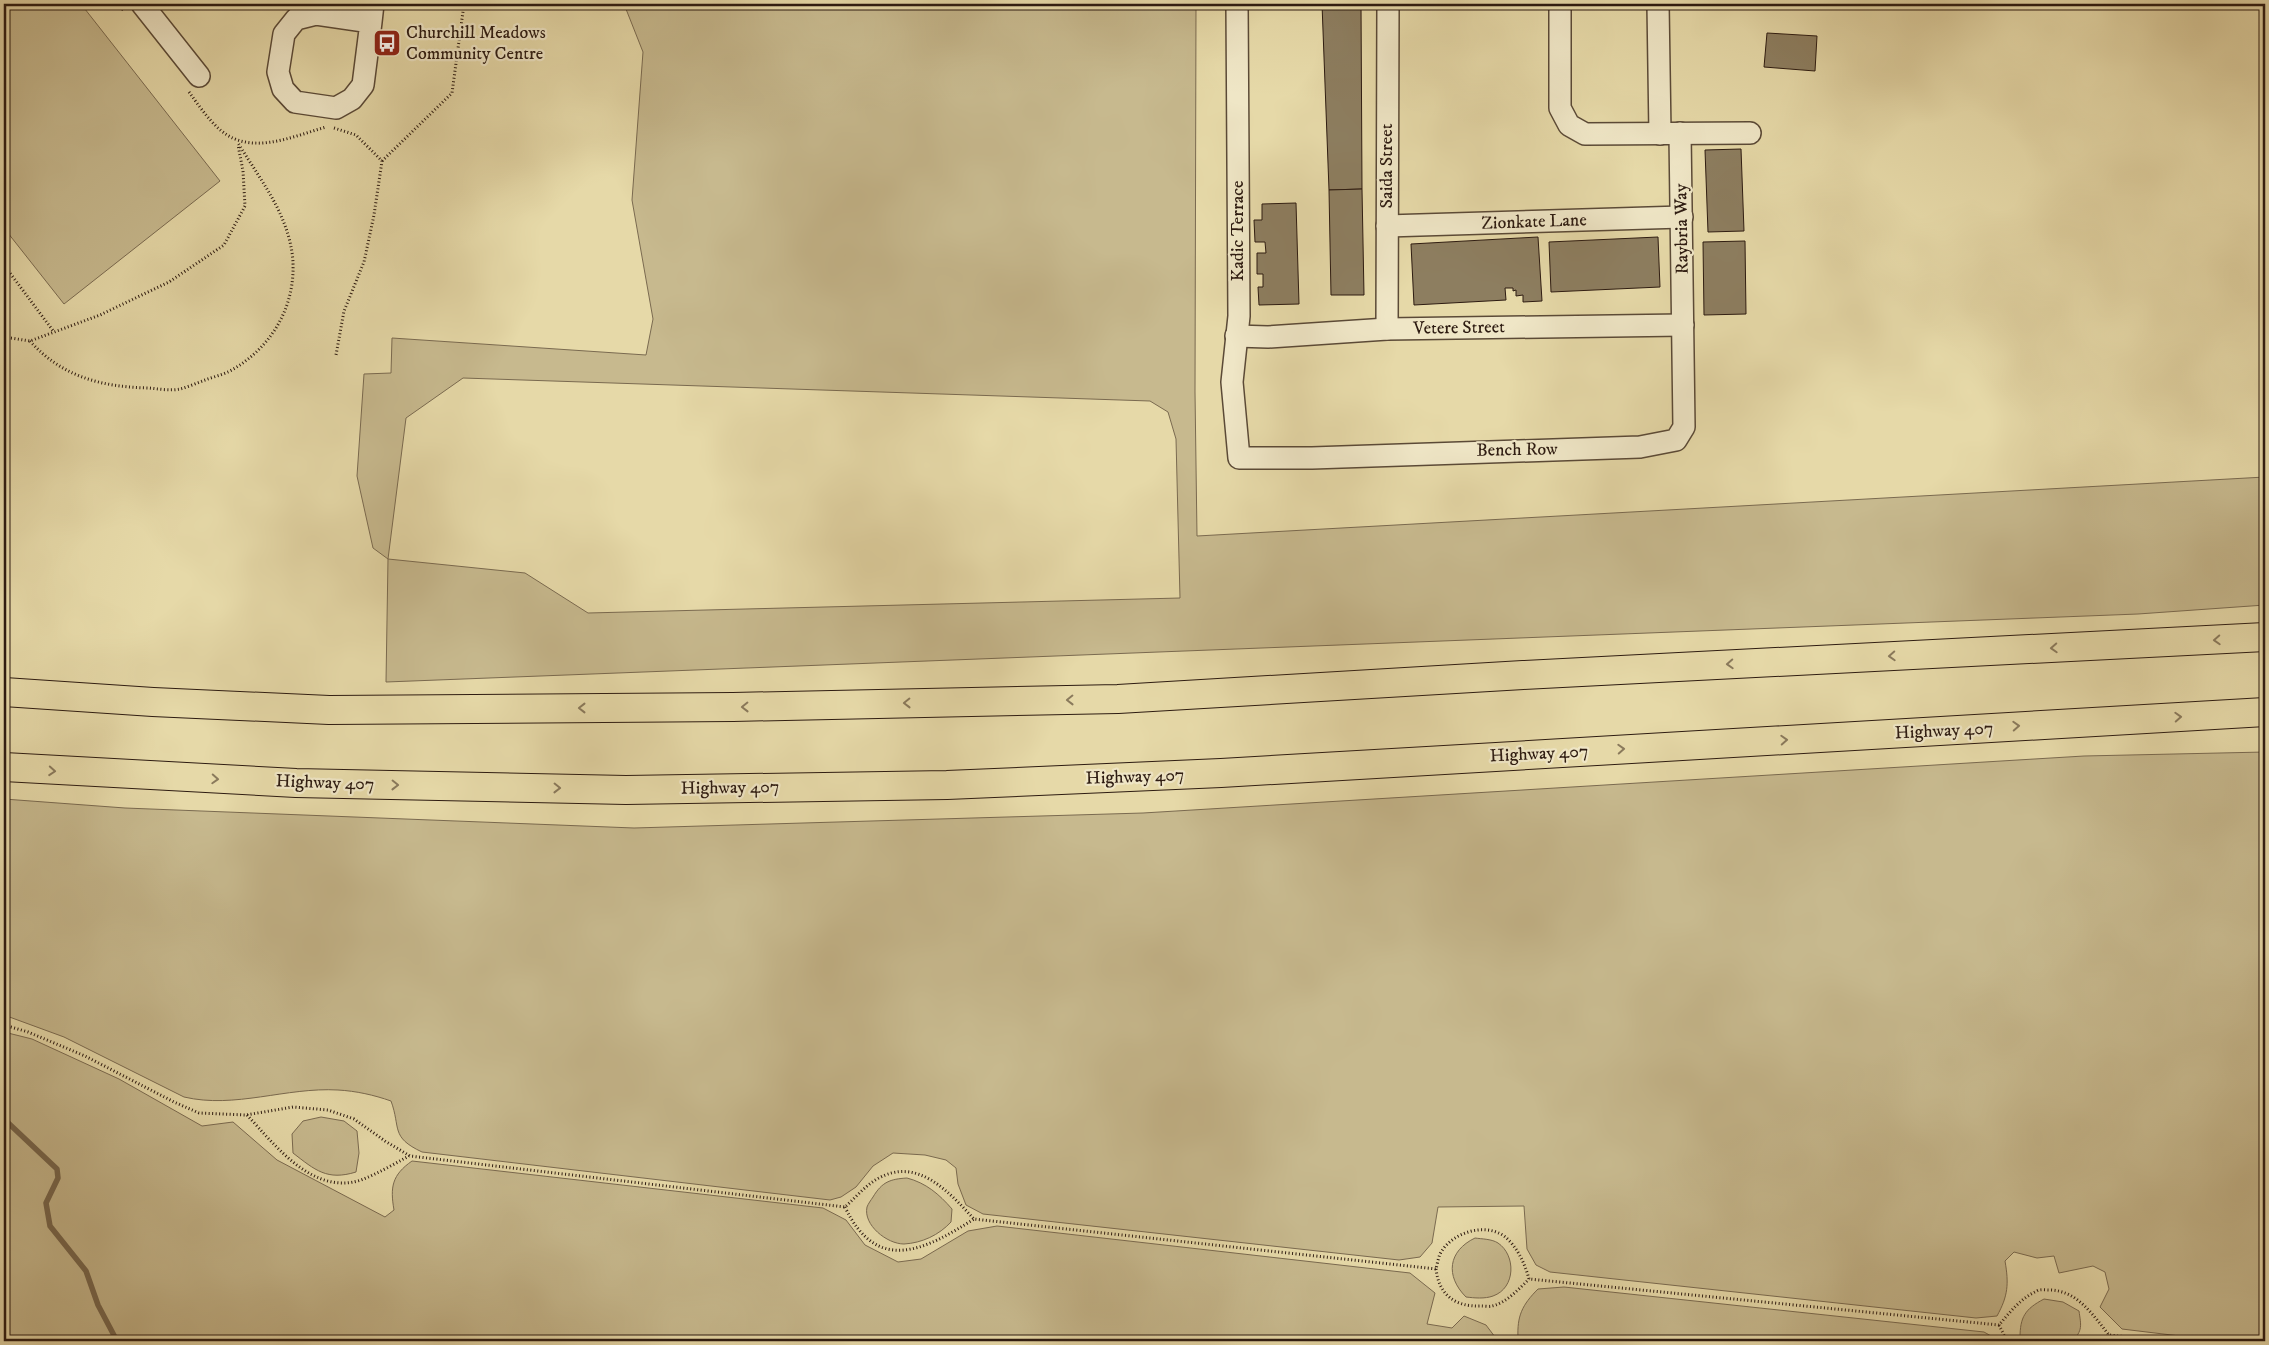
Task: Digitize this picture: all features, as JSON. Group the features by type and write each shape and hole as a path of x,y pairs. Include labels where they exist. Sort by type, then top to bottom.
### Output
{"highway":[{"path":"4,692 153,702 329,710 733,708 1109,699 1524,675 2265,637"},
{"name":"Highway 407","path":"4,767 296,783 616,790 937,785 1221,773 2265,712"}],"street":[{"name":"Kadic Terrace","path":"1237,4 1239,316 1232,382 1239,458"},
{"name":"Saida Street","path":"1387,328 1388,4"},
{"path":"1560,4 1560,108 1569,125 1585,134 1750,133"},
{"name":"Raybria Way","path":"1658,4 1670,134 1682,217 1683,325"},
{"path":"136,11 193,83"},
{"path":"372,13 363,85 352,99 336,108 295,102 283,89 278,72 284,34 296,19 316,14 372,13"},
{"name":"Zionkate Lane","path":"1387,226 1682,217"},
{"name":"Vetere Street","path":"1236,336 1268,337 1387,328 1683,325"},
{"name":"Bench Row","path":"1239,458 1312,458 1640,447 1676,440 1684,427 1683,325"}],"path":[{"path":"118,4 136,11"},
{"path":"336,354 344,310 364,262 374,215 382,161 452,93 464,4"},
{"path":"30,341 53,364 71,373 98,382 130,388 179,389 230,371 268,342 282,318 292,286 293,262 287,228 278,205 238,143 215,126 193,83"},
{"path":"238,143 270,143 327,126 356,134 382,161"},
{"path":"4,337 30,341 100,314 169,282 224,245 245,206 244,171 238,143"},
{"path":"4,265 54,332"},
{"path":"4,1025 28,1032 85,1056 199,1113 246,1115 293,1107 328,1110 354,1118 385,1141 410,1156 845,1207 876,1180 898,1170 923,1174 952,1196 974,1219"},
{"path":"246,1115 298,1167 338,1184 360,1180 410,1156"},
{"path":"845,1207 858,1229 871,1242 888,1250 912,1250 945,1237 974,1219 1436,1269"},
{"path":"1487,1229 1504,1236 1517,1250 1526,1266 1529,1279 1515,1293 1492,1306 1471,1306 1452,1301 1442,1289 1437,1278 1436,1269 1441,1253 1454,1239 1470,1231 1487,1229"},
{"path":"1529,1279 1999,1325"},
{"path":"1999,1325 2017,1305 2038,1290 2056,1290 2075,1297 2093,1314 2109,1335"},
{"path":"1999,1325 2007,1341"},
{"path":"2100,1341 2109,1335 2164,1341"}],"shaded area":[{"path":"4,4 81,4 220,181 64,304 4,228"},
{"path":"624,4 1196,4 1195,392 1197,536 2265,477 2265,605 2138,614 386,682 388,559 373,548 357,476 364,374 391,373 392,338 646,355 653,319 632,200 643,52","holes":["463,378 1150,401 1168,412 1176,439 1180,598 588,613 525,573 388,559 406,418"]},
{"path":"2265,752 2265,1341 2221,1341 2122,1329 2100,1307 2109,1289 2105,1272 2093,1266 2059,1273 2054,1256 2037,1258 2014,1252 2005,1261 2007,1290 1997,1316 1976,1318 1550,1272 1536,1265 1527,1249 1524,1206 1438,1207 1432,1243 1420,1257 1399,1260 983,1214 966,1205 958,1184 956,1168 946,1160 925,1155 893,1153 873,1166 856,1187 841,1197 830,1200 422,1152 405,1142 398,1131 391,1101 385,1099 358,1092 338,1090 319,1090 222,1101 184,1097 64,1037 4,1015 4,799 125,808 634,828 1143,813 2084,756"},
{"path":"4,1032 32,1039 119,1079 202,1126 233,1122 277,1160 385,1217 394,1210 392,1195 396,1177 412,1161 823,1208 846,1220 865,1245 898,1262 921,1259 968,1231 997,1226 1410,1273 1435,1293 1427,1324 1452,1328 1464,1316 1486,1325 1495,1337 1518,1338 1518,1323 1524,1306 1538,1289 1564,1287 1984,1332 2000,1341 4,1341"},
{"path":"321,1117 344,1121 357,1131 359,1153 356,1172 337,1175 322,1172 293,1153 292,1134 303,1121"},
{"path":"907,1178 932,1190 952,1209 951,1222 941,1231 924,1240 904,1244 890,1241 872,1227 867,1214 867,1207 876,1192 887,1182"},
{"path":"1475,1238 1498,1243 1508,1255 1511,1271 1506,1286 1501,1292 1490,1297 1466,1297 1459,1289 1452,1273 1452,1264 1459,1250"},
{"path":"2044,1299 2063,1302 2079,1311 2080,1328 2072,1341 2023,1341 2020,1338 2021,1324 2025,1314 2032,1306"}],"building":[{"path":"1322,4 1361,4 1362,189 1329,190"},
{"path":"1767,33 1817,36 1815,71 1764,67"},
{"path":"1741,149 1744,231 1708,232 1705,150"},
{"path":"1362,189 1364,295 1331,295 1329,190"},
{"path":"1296,203 1299,304 1259,305 1258,287 1263,287 1263,274 1257,274 1257,253 1266,253 1265,242 1255,242 1254,220 1262,220 1262,204"},
{"path":"1538,237 1542,301 1523,302 1523,295 1516,296 1516,290 1513,291 1513,288 1505,288 1506,300 1414,305 1411,244"},
{"path":"1658,237 1660,287 1551,292 1549,242"},
{"path":"1745,241 1746,314 1704,315 1703,242"}],"waterway":[{"path":"4,1119 57,1169 58,1178 46,1203 50,1226 86,1271 98,1305 117,1341"}],"place":[{"name":"Churchill Meadows Community Centre","path":"387,43"}]}
